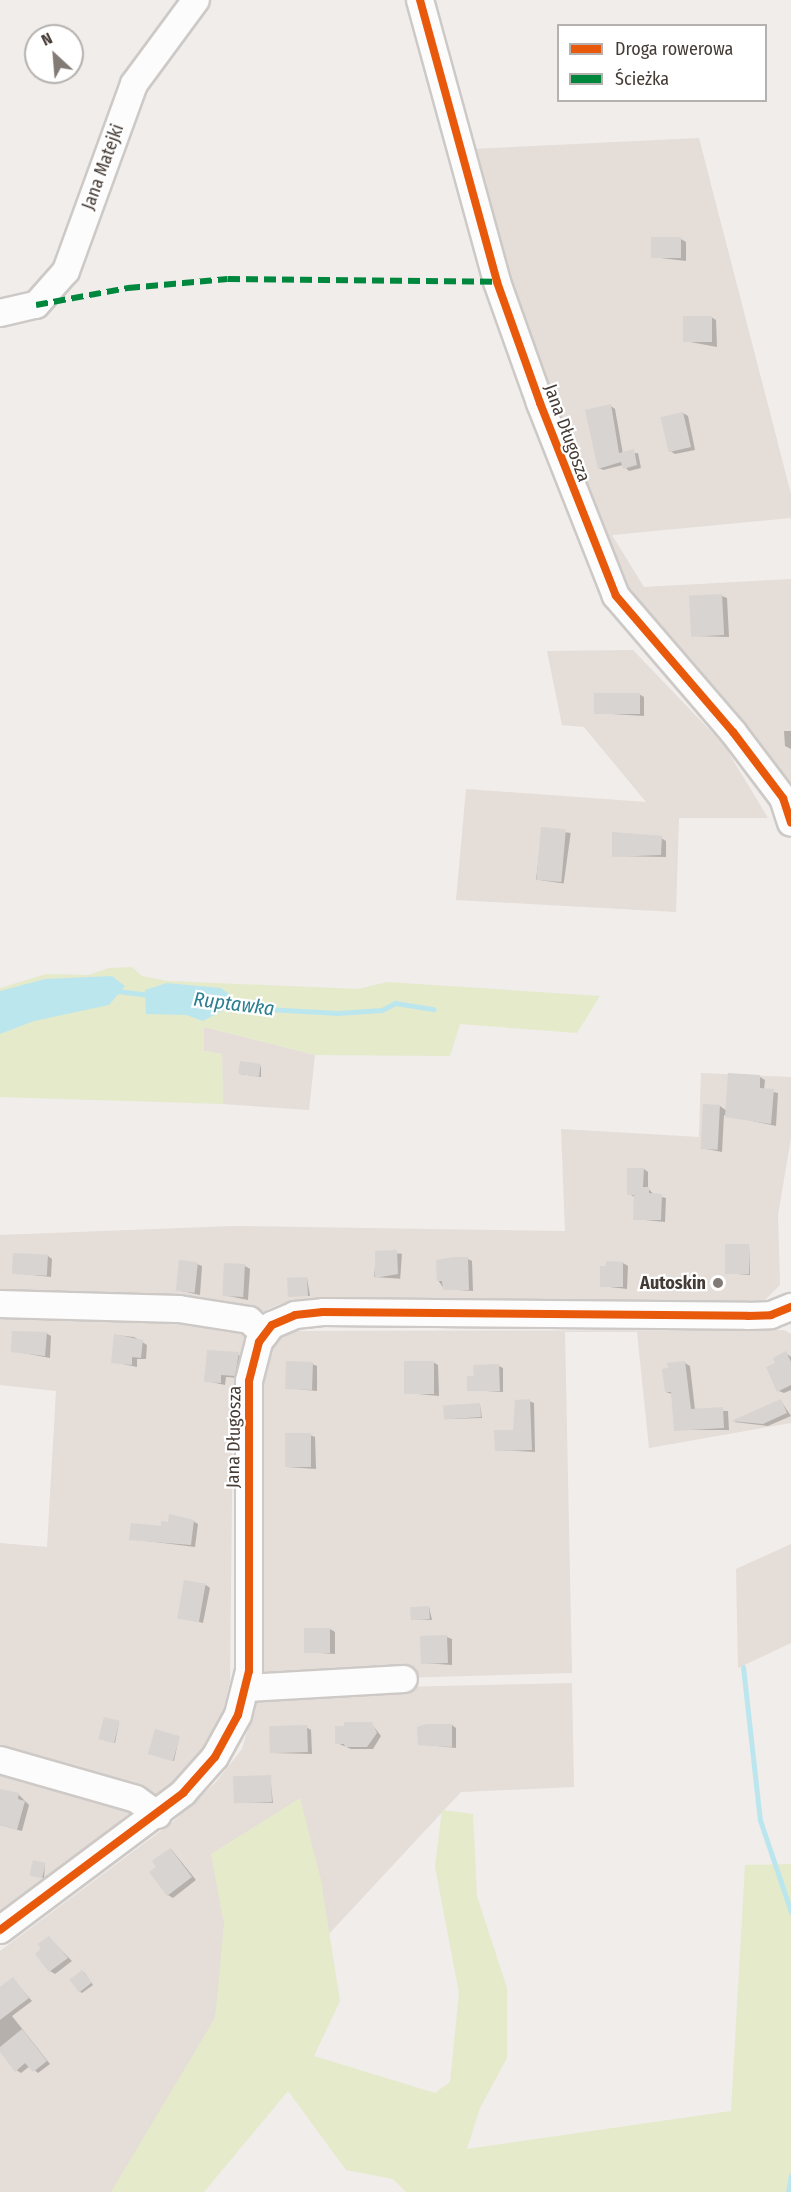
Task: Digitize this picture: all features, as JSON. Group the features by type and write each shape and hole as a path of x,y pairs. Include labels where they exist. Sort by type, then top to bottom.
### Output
{"street":[{"name":"Jana Matejki","path":"0,313 36,305 66,271 134,84 196,0"},
{"name":"Jana Długosza","path":"420,0 497,282 563,465 616,596 733,732 783,798 791,823"},
{"path":"0,1304 179,1310 249,1320 264,1334 283,1319 323,1312 748,1316 771,1315 791,1307"},
{"name":"Jana Długosza","path":"0,1930 158,1815 215,1757 247,1688 247,1420 252,1362 264,1334"},
{"path":"247,1688 404,1679"},
{"path":"0,1760 136,1799 158,1815"}],"shaded area":[{"path":"699,138 791,494 791,518 612,535 644,587 791,579 791,796 743,724 653,632 620,583 509,289 473,149"},
{"path":"633,650 724,745 768,818 679,818 676,912 456,900 466,789 646,802 584,727 562,725 547,651"},
{"path":"204,1027 315,1055 309,1110 223,1104 222,1054 204,1051"},
{"path":"701,1073 791,1077 791,1138 778,1215 780,1285 759,1306 280,1304 263,1311 257,1319 110,1313 242,1329 245,1334 233,1404 230,1681 221,1722 191,1769 157,1800 0,1756 0,1543 47,1547 56,1391 0,1385 0,1235 234,1226 565,1231 561,1129 699,1137"},
{"path":"784,1330 791,1334 791,1423 649,1448 637,1332 565,1332 572,1673 259,1682 263,1632 260,1404 268,1355 283,1331"},
{"path":"791,1544 791,1643 738,1668 736,1569"},
{"path":"572,1683 574,1787 461,1792 220,2051 139,2192 0,2192 0,1951 174,1821 216,1782 242,1749 259,1690"},
{"path":"0,1765 141,1804 0,1916"}],"green space":[{"path":"132,967 142,976 168,981 358,989 387,982 600,996 577,1033 460,1024 450,1056 315,1055 204,1027 204,1051 222,1054 223,1104 0,1097 0,988 46,974 88,975 109,968"},
{"path":"300,1798 321,1880 340,2001 314,2056 435,2093 450,2082 459,1993 435,1867 442,1810 473,1814 477,1896 507,1988 507,2058 480,2108 467,2149 731,2111 745,1865 791,1864 791,2192 406,2192 393,2179 346,2170 288,2091 204,2192 111,2192 215,2018 224,1924 211,1854"}],"water":[{"path":"112,976 125,986 109,1005 34,1021 0,1034 0,991 45,979"},
{"path":"167,983 221,988 232,996 229,1007 203,1021 186,1015 146,1014 145,990"}],"building":[{"path":"651,237 681,237 681,258 651,258"},
{"path":"683,316 712,316 712,342 683,342"},
{"path":"611,404 619,453 634,449 637,465 623,469 621,462 598,469 585,410"},
{"path":"683,412 691,447 669,452 661,417"},
{"path":"722,594 724,635 691,637 689,596"},
{"path":"594,693 640,693 640,714 594,714"},
{"path":"541,827 566,829 561,882 536,880"},
{"path":"612,832 662,836 661,855 612,857"},
{"path":"240,1061 261,1064 259,1077 238,1074"},
{"path":"728,1073 760,1075 760,1088 774,1089 771,1124 725,1117"},
{"path":"703,1104 720,1105 718,1150 701,1149"},
{"path":"627,1168 644,1168 643,1187 649,1187 649,1193 662,1194 661,1220 633,1220 634,1195 627,1195"},
{"path":"725,1244 749,1244 749,1274 725,1274"},
{"path":"397,1250 398,1274 375,1278 375,1251"},
{"path":"13,1253 48,1255 47,1276 12,1274"},
{"path":"468,1257 469,1290 443,1290 442,1281 437,1281 436,1260"},
{"path":"179,1260 198,1262 195,1293 176,1291"},
{"path":"606,1261 623,1262 623,1287 600,1287 600,1266 606,1266"},
{"path":"224,1263 245,1264 243,1297 222,1296"},
{"path":"307,1277 308,1296 288,1297 287,1278"},
{"path":"12,1331 47,1332 45,1356 11,1352"},
{"path":"114,1334 143,1340 141,1358 132,1357 132,1365 111,1363"},
{"path":"207,1350 239,1352 235,1376 221,1375 221,1383 204,1382"},
{"path":"786,1351 791,1362 791,1385 777,1392 766,1367 775,1363 773,1358"},
{"path":"286,1361 313,1362 312,1390 285,1389"},
{"path":"404,1361 434,1361 434,1394 404,1394"},
{"path":"685,1361 691,1409 723,1407 724,1428 674,1431 671,1392 665,1392 662,1369 668,1368 667,1363"},
{"path":"499,1364 500,1391 467,1391 467,1376 474,1376 473,1365"},
{"path":"530,1399 532,1450 495,1451 494,1430 513,1430 515,1400"},
{"path":"781,1399 787,1413 763,1424 731,1421"},
{"path":"480,1403 481,1417 444,1420 443,1406"},
{"path":"285,1433 311,1433 311,1467 285,1467"},
{"path":"169,1514 194,1520 191,1545 129,1540 131,1523 161,1526 161,1521 168,1522"},
{"path":"184,1580 206,1584 199,1622 177,1618"},
{"path":"429,1606 430,1619 411,1620 410,1607"},
{"path":"304,1628 330,1628 330,1653 304,1653"},
{"path":"447,1635 448,1663 421,1664 420,1636"},
{"path":"104,1717 120,1721 114,1743 98,1739"},
{"path":"344,1722 372,1722 377,1733 367,1747 345,1747 344,1744 335,1744 335,1726 344,1726"},
{"path":"427,1724 452,1724 452,1747 418,1745 417,1727"},
{"path":"307,1725 308,1752 270,1753 269,1726"},
{"path":"155,1729 180,1736 173,1761 148,1754"},
{"path":"271,1775 272,1802 234,1803 233,1776"},
{"path":"0,1789 19,1793 18,1799 25,1801 17,1830 0,1825"},
{"path":"170,1848 192,1877 167,1896 149,1872 156,1867 152,1861"},
{"path":"33,1860 46,1863 42,1879 29,1876"},
{"path":"49,1936 68,1958 49,1972 35,1954 41,1949 38,1944"},
{"path":"82,1970 92,1983 79,1992 69,1980"},
{"path":"13,1977 29,1998 0,2020 0,1987"},
{"path":"22,2029 47,2061 33,2072 25,2063 15,2072 0,2052 0,2047"}],"waterway":[{"name":"Ruptawka","path":"117,991 152,995"},
{"name":"Ruptawka","path":"223,1002 248,1008 338,1013 382,1010 395,1003 434,1009"},
{"path":"743,1667 760,1820 791,1912"},
{"path":"788,2192 791,2175"}],"marked path":[{"path":"36,305 128,288 228,279 497,282"}],"cycle path":[{"path":"420,0 497,282 540,403 616,596 733,732 783,798 791,823"},
{"path":"0,1930 183,1793 215,1757 238,1715 249,1671 249,1381 259,1342 272,1325 295,1315 323,1312 748,1316 771,1315 791,1307"}],"place":[{"name":"Autoskin","path":"718,1283"}]}
